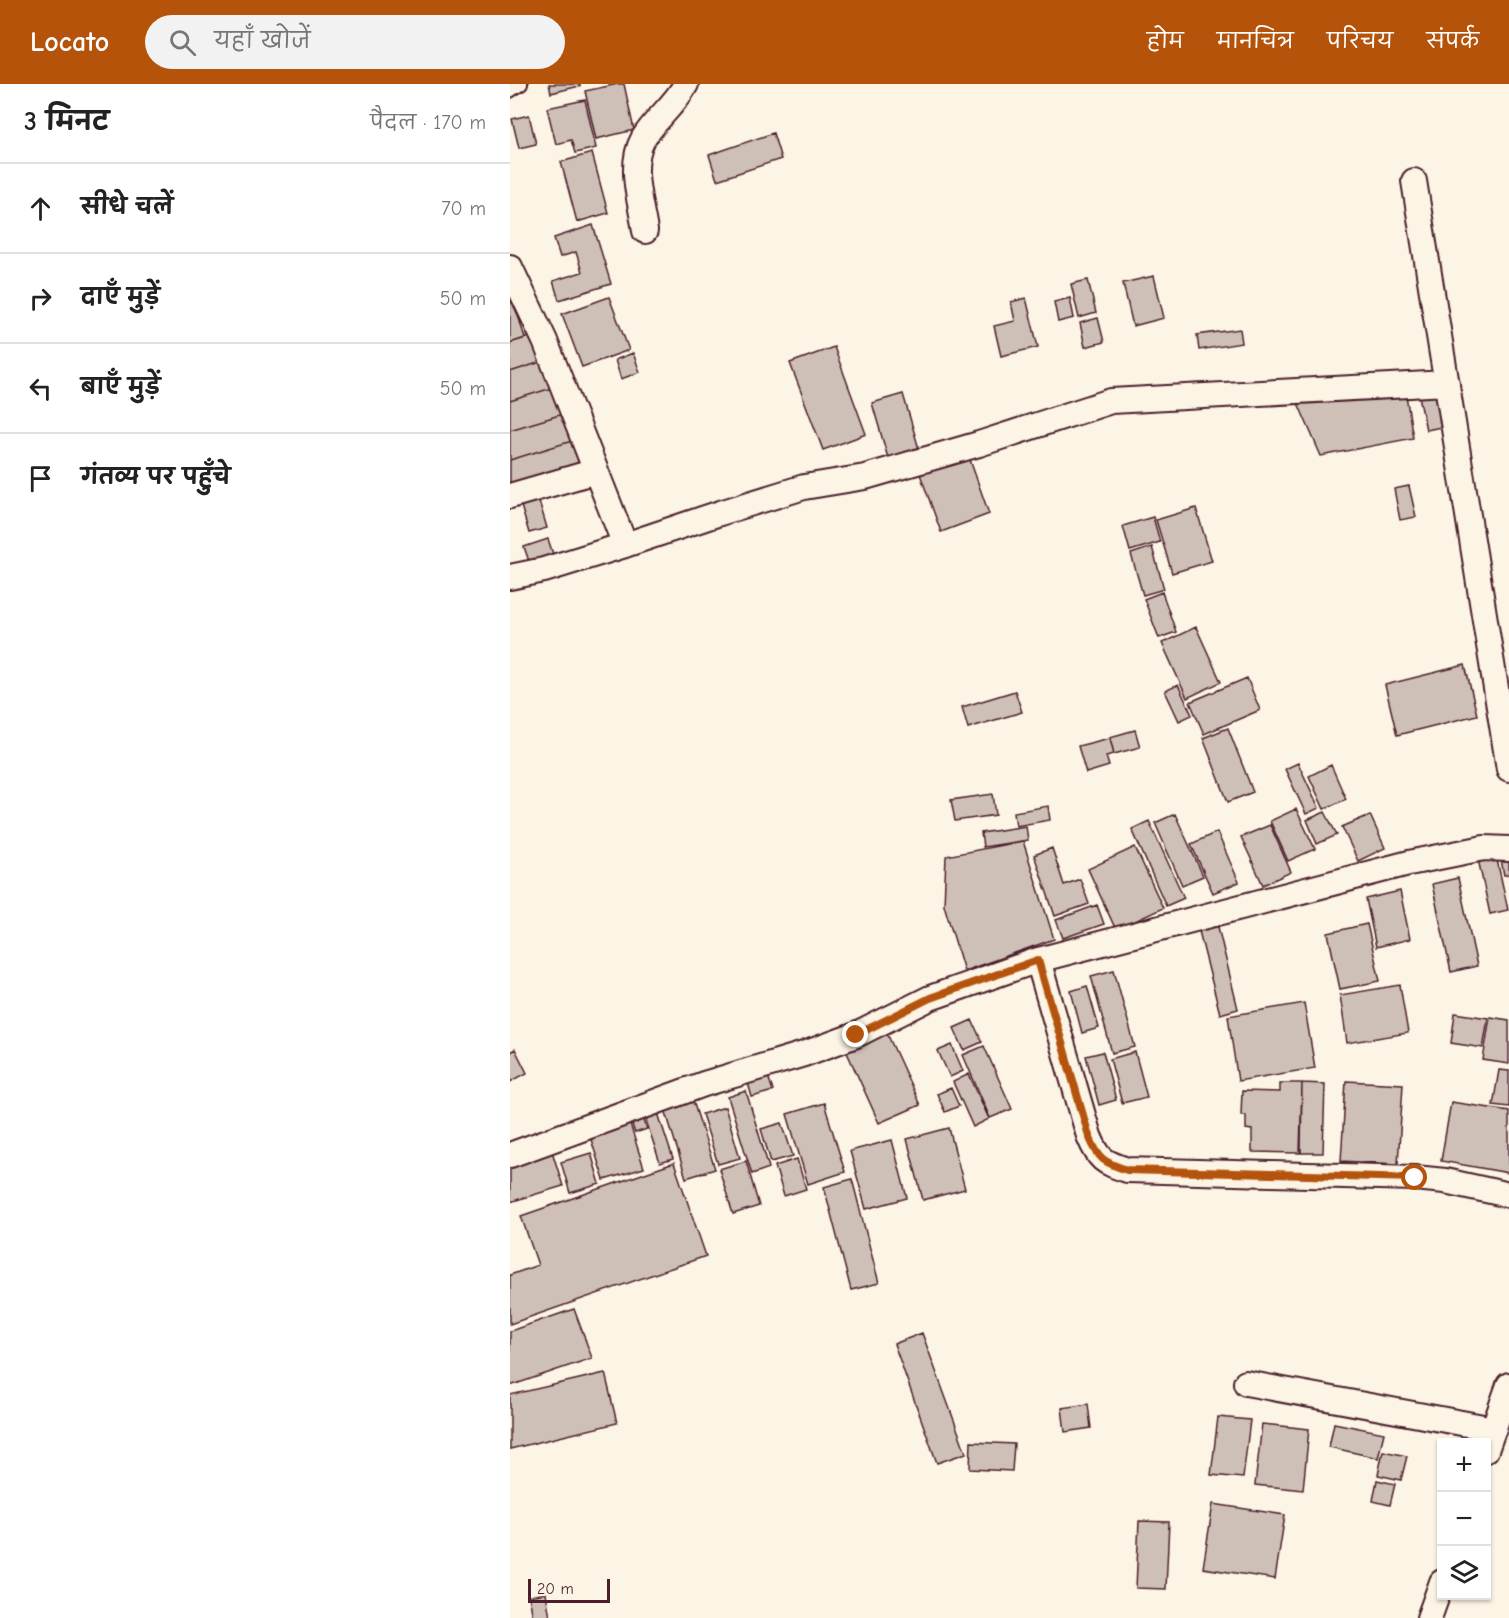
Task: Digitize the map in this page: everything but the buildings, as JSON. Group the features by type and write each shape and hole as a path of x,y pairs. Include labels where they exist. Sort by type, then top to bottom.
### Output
{"street":[{"path":"645,231 636,169 638,153 644,139 680,97 686,84"},
{"path":"1414,181 1509,769"},
{"path":"510,267 545,341 625,545"},
{"path":"510,577 544,570 804,487 865,477 979,444 1111,401 1447,383"},
{"path":"510,496 596,471"},
{"path":"510,1155 704,1084 804,1054 856,1035 930,998 1038,960 1408,863 1484,848 1509,849"},
{"path":"1038,960 1089,1136 1096,1154 1109,1164 1127,1170 1425,1179 1509,1195"},
{"path":"1246,1383 1481,1438"},
{"path":"1491,1438 1509,1385"},
{"path":"1429,1618 1437,1596"}],"lane":[{"path":"510,91 521,84"}],"route":[{"path":"856,1035 930,998 1038,960 1089,1136 1096,1154 1109,1164 1127,1170 1415,1178"}]}
